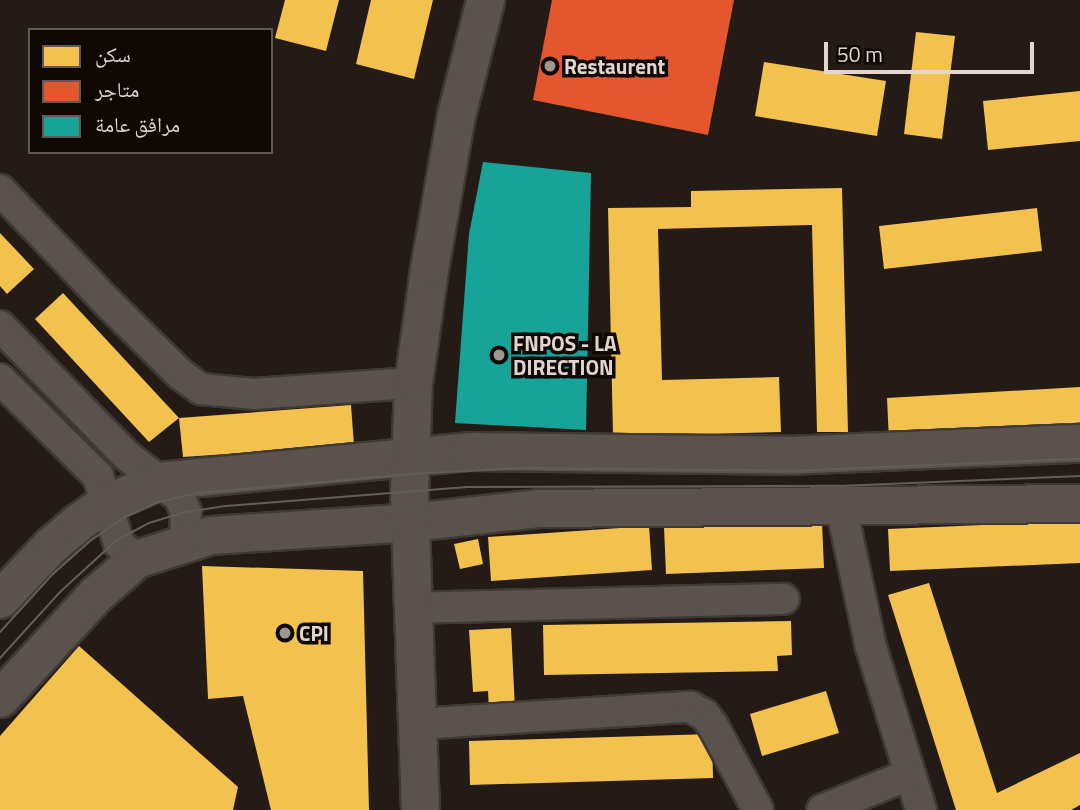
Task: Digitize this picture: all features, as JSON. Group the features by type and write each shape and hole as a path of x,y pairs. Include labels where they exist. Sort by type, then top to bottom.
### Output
{"street":[{"path":"421,810 408,457 413,383 429,269 456,115 485,0"},
{"path":"0,190 106,302 180,374 201,388 254,394 413,383"},
{"path":"0,326 126,455 179,497 186,512 185,544"},
{"path":"0,379 98,476 119,544 136,559"},
{"path":"0,599 50,546 106,503 158,481 471,451 788,456 1080,443"},
{"path":"0,698 96,594 136,559 211,535 411,522 540,508 1080,503"},
{"path":"841,506 871,647 908,775 921,810"},
{"path":"412,608 784,599"},
{"path":"417,724 690,707 708,719 758,810"},
{"path":"822,810 908,775"}],"building: سكن":[{"path":"285,0 339,0 326,51 275,38"},
{"path":"371,0 433,0 414,79 356,64"},
{"path":"916,32 955,36 942,139 904,134"},
{"path":"764,62 886,81 877,136 755,116"},
{"path":"1080,91 1080,141 988,150 983,101"},
{"path":"842,188 848,432 817,432 812,225 658,229 662,380 779,377 781,432 613,436 608,208 691,207 691,191"},
{"path":"1037,208 1042,251 884,269 879,226"},
{"path":"0,233 34,269 7,294 0,286"},
{"path":"63,293 179,418 149,442 35,319"},
{"path":"1080,387 1080,431 889,441 887,398"},
{"path":"351,405 354,445 183,457 179,418"},
{"path":"1080,521 1080,563 890,571 888,529"},
{"path":"822,522 824,568 666,574 664,527"},
{"path":"649,526 652,570 491,581 488,537"},
{"path":"478,539 483,564 460,569 454,544"},
{"name":"CPI","path":"202,566 363,571 369,810 271,810 243,696 208,699"},
{"path":"929,583 997,793 1080,753 1080,805 1071,810 956,810 888,595"},
{"path":"791,621 792,655 777,656 778,671 544,675 543,625"},
{"path":"511,628 515,709 489,710 488,691 473,692 469,630"},
{"path":"79,646 238,787 233,810 0,810 0,736"},
{"path":"826,691 839,733 762,756 750,714"},
{"path":"712,734 713,778 470,785 469,741"}],"building: متاجر":[{"path":"552,0 734,0 708,135 533,100"}],"building: مرافق عامة":[{"path":"483,162 591,173 586,430 455,423 469,234"}],"tram line":[{"path":"0,632 53,574 90,541 125,517 159,502 198,493 409,474 525,468 790,471 1080,459"},
{"path":"0,658 60,592 117,540 149,523 186,512 226,506 467,487 839,486 1080,476"}],"place":[{"name":"Restaurent","path":"550,66"},
{"name":"FNPOS - LA DIRECTION","path":"499,355"},
{"name":"CPI","path":"285,633"}]}
